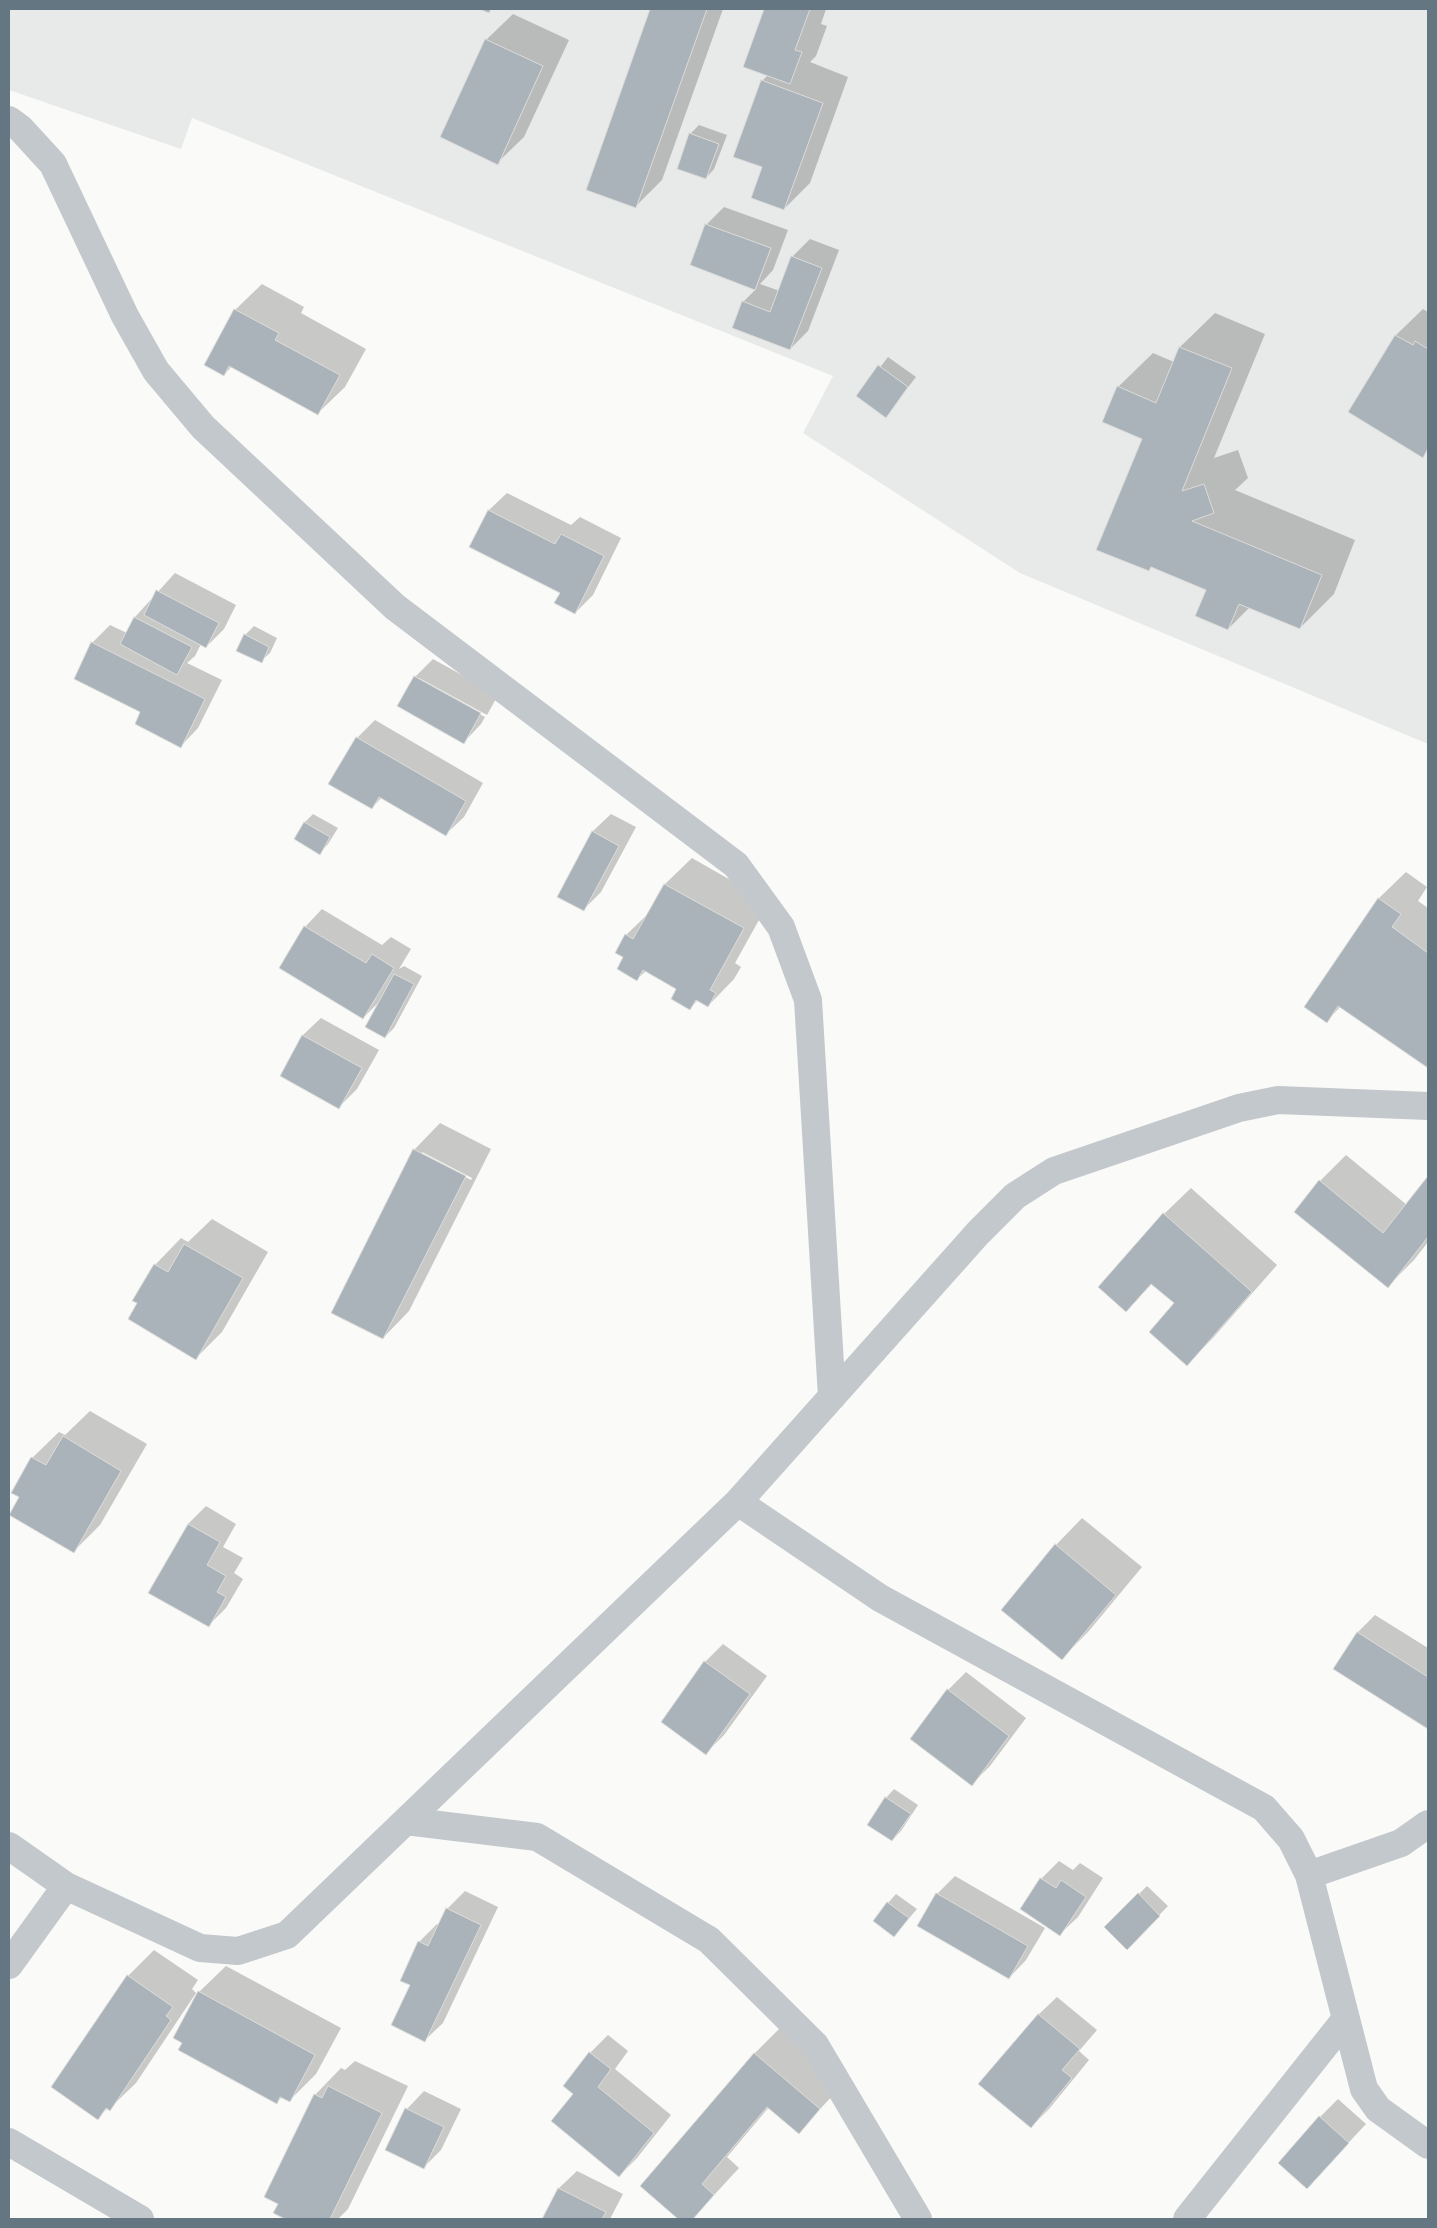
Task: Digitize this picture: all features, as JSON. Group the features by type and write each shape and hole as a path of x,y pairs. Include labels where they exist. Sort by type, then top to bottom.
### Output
{"street":[{"path":"9,120 20,128 54,164 134,332 156,371 203,427 395,607 736,865 782,927 808,1000 832,1396"},
{"path":"9,1846 66,1886 200,1948 238,1951 287,1935 738,1502 978,1234 1016,1196 1054,1171 1239,1108 1278,1100 1428,1106"},
{"path":"738,1502 880,1598 1264,1808 1291,1840 1309,1875 1364,2088 1378,2109 1428,2144"},
{"path":"406,1820 537,1837 709,1940 815,2045 918,2219"},
{"path":"1309,1875 1401,1843 1428,1824"},
{"path":"9,1965 66,1886"},
{"path":"1187,2219 1345,2020"},
{"path":"9,2142 111,2212 140,2219"}],"shaded area":[{"path":"9,9 1428,9 1428,744 1020,573 803,433 833,376 192,118 181,149 9,90"}],"building":[{"path":"479,9 491,9 489,13"},
{"path":"650,9 707,9 636,208 586,190"},
{"path":"764,9 810,9 795,50 802,52 790,84 743,67"},
{"path":"485,39 543,66 498,165 440,137"},
{"path":"761,80 823,103 784,210 751,198 762,167 733,157"},
{"path":"689,133 719,144 706,179 677,169"},
{"path":"705,224 771,248 755,290 690,265"},
{"path":"791,256 822,268 790,350 732,328 742,301 770,312"},
{"path":"234,309 279,333 275,340 340,375 318,415 229,366 224,376 204,365"},
{"path":"1395,335 1413,345 1415,341 1428,349 1428,448 1423,458 1348,412"},
{"path":"1179,347 1232,368 1182,491 1204,484 1214,513 1192,521 1322,575 1300,629 1239,604 1228,630 1195,616 1206,590 1151,567 1149,571 1096,550 1142,439 1102,422 1117,386 1156,403"},
{"path":"878,365 908,387 886,418 856,396"},
{"path":"488,510 555,544 561,534 604,556 575,614 554,603 560,593 469,547"},
{"path":"156,590 219,623 206,648 144,615"},
{"path":"134,617 192,647 177,675 120,644"},
{"path":"244,634 269,647 262,663 236,651"},
{"path":"91,642 205,699 181,748 135,724 140,712 74,679"},
{"path":"414,676 481,713 464,744 397,706"},
{"path":"356,737 466,801 446,836 379,797 372,809 328,784"},
{"path":"304,822 330,837 320,855 294,839"},
{"path":"592,831 619,846 584,911 557,897"},
{"path":"664,884 744,928 710,990 716,993 708,1007 696,1000 690,1010 671,999 676,989 643,970 637,981 617,969 623,957 615,953 625,934 633,939"},
{"path":"1378,898 1401,914 1392,927 1428,953 1428,1068 1338,1006 1327,1023 1304,1007"},
{"path":"304,926 366,963 372,954 394,968 363,1019 279,968"},
{"path":"394,974 414,984 385,1038 365,1027"},
{"path":"302,1035 362,1068 339,1109 280,1076"},
{"path":"413,1149 466,1176 383,1339 331,1313"},
{"path":"1428,1176 1428,1237 1388,1288 1294,1212 1319,1180 1383,1233"},
{"path":"1163,1213 1252,1292 1187,1366 1149,1332 1174,1303 1151,1284 1126,1312 1098,1287"},
{"path":"184,1244 243,1278 196,1360 128,1319 137,1303 132,1301 154,1264 168,1272"},
{"path":"63,1436 121,1471 74,1553 9,1515 19,1497 11,1493 31,1457 46,1465"},
{"path":"188,1524 220,1542 207,1565 226,1576 217,1592 226,1597 209,1627 148,1593"},
{"path":"1055,1544 1116,1595 1062,1660 1001,1610"},
{"path":"1357,1632 1428,1677 1428,1729 1333,1669"},
{"path":"704,1661 750,1694 706,1755 661,1722"},
{"path":"947,1689 1009,1736 972,1786 910,1739"},
{"path":"885,1797 911,1814 892,1841 867,1825"},
{"path":"1040,1878 1056,1888 1061,1880 1086,1897 1060,1936 1020,1909"},
{"path":"936,1893 1028,1946 1009,1979 917,1926"},
{"path":"1138,1893 1160,1916 1127,1950 1104,1927"},
{"path":"887,1902 909,1918 894,1937 873,1921"},
{"path":"446,1908 481,1925 425,2042 391,2025 410,1985 400,1981 418,1941 428,1946"},
{"path":"127,1975 173,2007 166,2016 171,2020 110,2111 106,2108 98,2120 51,2087"},
{"path":"198,1991 315,2055 290,2102 280,2097 277,2104 178,2050 182,2043 173,2038"},
{"path":"1038,2014 1080,2049 1062,2070 1072,2078 1031,2128 978,2084"},
{"path":"589,2052 611,2069 598,2087 654,2133 619,2177 551,2121 573,2094 563,2086"},
{"path":"754,2053 820,2109 799,2134 767,2107 702,2184 714,2195 693,2219 678,2219 640,2186"},
{"path":"328,2086 382,2113 330,2219 285,2219 273,2213 278,2204 264,2197 314,2094 322,2098"},
{"path":"405,2108 444,2127 424,2169 385,2150"},
{"path":"1319,2116 1349,2143 1307,2189 1278,2163"},
{"path":"558,2188 606,2212 602,2219 542,2219"}]}
